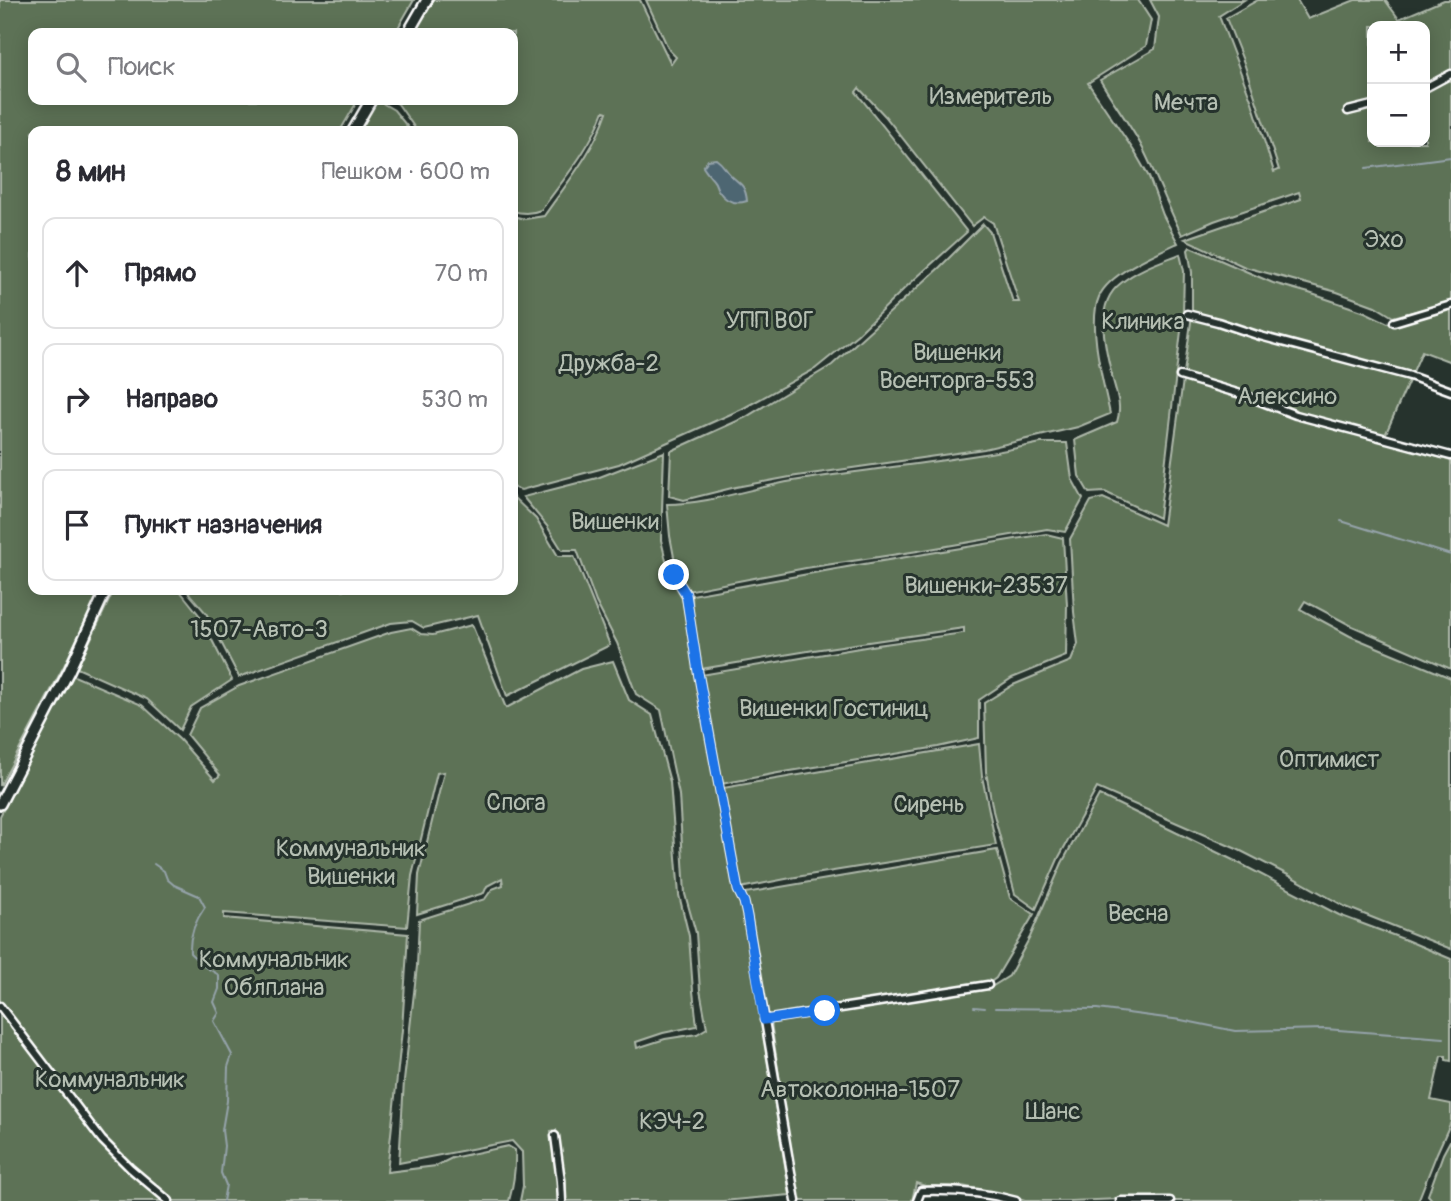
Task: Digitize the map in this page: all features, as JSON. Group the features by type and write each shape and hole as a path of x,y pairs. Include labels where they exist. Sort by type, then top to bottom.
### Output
{"main road":[{"path":"411,28 427,0"},
{"path":"356,126 368,105"},
{"path":"0,804 69,671 104,595"}],"street":[{"path":"1430,85 1451,74"},
{"path":"1348,111 1367,106"},
{"path":"1394,322 1451,305"},
{"path":"1187,314 1410,376 1451,391"},
{"path":"1180,376 1244,395 1296,415 1451,456"},
{"path":"674,575 686,594 738,890 747,916 796,1201"},
{"path":"764,1020 988,985"},
{"path":"0,1006 102,1140 169,1201"},
{"path":"555,1136 562,1201"},
{"path":"917,1201 921,1191 956,1190 1016,1201"},
{"path":"1120,1201 1170,1201"}],"green space":[{"path":"0,0 414,0 398,28 28,28 28,105 355,105 343,126 28,126 28,595 99,595 0,786"},
{"path":"433,0 640,0 671,64 676,57 669,50 646,0 1138,0 1151,20 1146,46 1088,83 1149,177 1163,215 1178,243 1122,272 1104,288 1099,297 1096,309 1096,338 1110,414 1078,427 984,449 790,477 684,500 669,496 671,451 746,417 832,365 983,224 990,232 1013,302 1019,302 993,223 984,217 972,226 885,116 859,88 856,92 967,232 858,334 815,369 742,409 619,464 518,489 518,217 544,216 587,153 607,112 604,111 584,150 541,210 518,212 518,126 413,126 399,105 518,105 518,28 416,28"},
{"name":"Эхо","path":"1150,0 1244,0 1219,16 1252,102 1274,172 1279,170 1244,63 1226,18 1258,0 1297,0 1308,19 1355,0 1385,0 1399,19 1444,0 1451,0 1451,302 1393,317 1375,306 1337,292 1245,267 1185,239 1301,199 1299,192 1214,221 1182,235 1141,145 1100,80 1155,49 1159,17"},
{"path":"374,105 386,105 394,110 407,126 361,126"},
{"path":"1190,247 1273,283 1365,312 1392,325 1451,310 1451,362 1422,351 1383,440 1451,461 1451,669 1350,625 1305,601 1300,609 1350,636 1451,678 1451,949 1346,907 1239,850 1097,788 1059,857 1036,909 1015,894 993,811 986,772 984,703 1013,685 1071,661 1078,644 1070,539 1091,501 1103,498 1163,525 1192,315"},
{"name":"Клиника","path":"1180,254 1184,271 1183,314 1159,518 1105,492 1089,493 1079,476 1075,440 1117,422 1118,401 1107,355 1104,328 1104,315 1112,292 1121,283 1149,266"},
{"name":"Вишенки","path":"1041,443 1067,443 1072,479 1083,499 1065,532 1047,529 806,568 687,591 677,573 667,504 714,499 793,481 948,460"},
{"path":"664,452 661,540 670,577 682,597 734,888 742,906 790,1195 723,1201 566,1201 566,1180 556,1130 551,1131 561,1201 520,1201 523,1186 522,1152 512,1141 399,1163 419,920 485,899 492,889 503,885 502,878 487,886 484,893 417,914 419,875 444,772 437,773 412,876 407,927 224,913 224,918 408,934 402,1030 387,1172 436,1166 452,1158 508,1146 515,1150 509,1201 0,1201 0,816 72,675 142,705 180,740 215,780 220,775 187,735 200,708 239,686 391,632 411,628 421,634 433,635 472,625 506,708 581,669 613,661 629,700 652,715 670,782 679,895 689,936 697,1026 636,1042 637,1048 665,1039 697,1034 707,1028 700,990 696,933 685,894 679,795 661,710 636,694 617,643 596,602 577,550 562,550 547,526 523,497 597,478"},
{"name":"1507-Авто-3","path":"518,502 536,519 558,556 574,556 610,645 507,696 478,615 424,628 412,621 391,623 239,677 206,613 190,595 518,595"},
{"path":"1046,534 1063,538 1067,605 1066,656 1012,678 979,700 979,738 721,784 701,675 964,633 964,628 701,669 693,621 692,595"},
{"path":"112,595 183,595 200,616 232,680 191,707 180,730 147,699 77,668"},
{"name":"Сирень","path":"979,744 982,776 996,845 740,888 723,788"},
{"path":"1099,795 1339,915 1451,959 1451,1061 1446,1060 1446,1056 1441,1056 1431,1100 1451,1104 1451,1122 1418,1201 1173,1201 1172,1197 1025,1201 962,1186 925,1186 916,1183 912,1201 798,1201 771,1023 988,989 1009,976 1030,937 1062,863"},
{"path":"997,850 1010,898 1034,914 996,978 988,984 767,1018 745,893"},
{"path":"1451,1139 1451,1201 1433,1201 1428,1195"}],"water":[{"path":"716,159 742,186 747,201 734,202 717,189 703,167 708,160"}],"waterway":[{"path":"1366,168 1451,157"},
{"path":"1341,521 1451,555"},
{"path":"154,864 164,871 167,879 174,885 199,896 205,907 193,929 190,953 219,975 219,989 214,1002 219,1013 214,1021 232,1055 228,1067 227,1101 222,1130 224,1146 221,1173 226,1185 223,1201"},
{"path":"974,1007 985,1008"},
{"path":"995,1008 1097,1009 1181,1020 1235,1031 1325,1029 1444,1038"}],"route":[{"path":"674,575 686,594 698,672 738,890 747,916 764,1020 825,1011"}],"park label":[{"name":"Измеритель","path":"991,96"},
{"name":"Мечта","path":"1186,102"},
{"name":"УПП ВОГ","path":"770,320"},
{"name":"Дружба-2","path":"609,363"},
{"name":"Вишенки Военторга-553","path":"957,366"},
{"name":"Алексино","path":"1287,396"},
{"name":"Вишенки-23537","path":"986,585"},
{"name":"Вишенки Гостиниц","path":"834,708"},
{"name":"Оптимист","path":"1329,759"},
{"name":"Спога","path":"516,802"},
{"name":"Коммунальник Вишенки","path":"351,862"},
{"name":"Весна","path":"1138,913"},
{"name":"Коммунальник Облплана","path":"274,973"},
{"name":"Коммунальник","path":"110,1079"},
{"name":"Автоколонна-1507","path":"860,1089"},
{"name":"Шанс","path":"1053,1111"},
{"name":"КЭЧ-2","path":"672,1121"}]}
